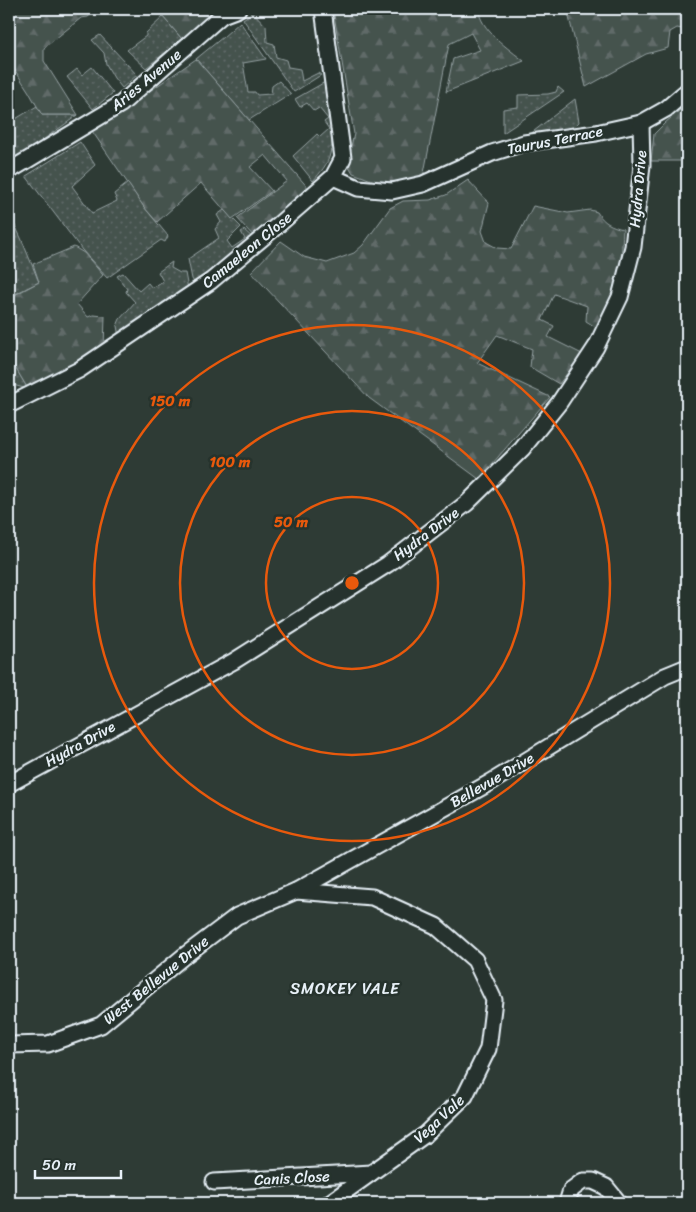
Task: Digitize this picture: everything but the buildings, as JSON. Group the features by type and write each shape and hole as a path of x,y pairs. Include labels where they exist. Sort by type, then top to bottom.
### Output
{"street":[{"path":"222,12 238,9"},
{"name":"Camaeleon Close","path":"9,405 79,370 210,281 332,177 343,158 323,9"},
{"name":"Aries Avenue","path":"9,171 120,104 222,12"},
{"name":"Taurus Terrace","path":"332,177 358,188 392,192 423,184 492,153 524,144 596,133 641,123 666,109 687,91"},
{"name":"Hydra Drive","path":"9,784 234,661 388,564 467,503 522,449 559,403 596,347 620,297 633,247 642,165 641,123"},
{"name":"Bellevue Drive","path":"296,891 491,782 665,676 687,667"},
{"name":"West Bellevue Drive","path":"9,1045 48,1044 101,1025 184,956 237,916 296,891"},
{"name":"Vega Vale","path":"296,891 372,897 436,926 475,960 494,1000 488,1049 464,1096 426,1134 329,1203"},
{"name":"Canis Close","path":"214,1182 371,1173"},
{"path":"567,1203 571,1190 583,1181 594,1181 606,1187 619,1203"}],"green space":[{"path":"9,9 98,9 88,17 81,18 44,48 44,61 78,115 42,115 9,61"},
{"path":"156,9 212,9 213,17 183,40"},
{"path":"333,9 479,9 480,16 489,31 503,45 524,61 446,92 453,59 480,50 471,33 449,44 424,173 418,181 374,181 353,173 347,163 354,134"},
{"path":"567,9 687,9 687,30 677,28 670,32 668,48 646,54 586,87"},
{"path":"253,12 266,26 267,42 274,44 276,57 286,60 288,67 300,69 302,81 318,73 321,75 294,92 243,19"},
{"path":"163,17 182,39 146,68 127,50 146,36 146,33"},
{"path":"240,22 266,59 243,63 248,92 255,92 257,95 271,94 272,86 279,81 291,94 249,120 196,59"},
{"path":"100,35 137,75 122,88 106,64 104,53 92,40"},
{"path":"196,59 310,190 255,238 237,218 287,181 265,155 250,167 272,191 232,219 201,183 157,222 144,207 92,131"},
{"path":"92,67 113,93 93,109 67,77 77,69 82,75"},
{"path":"325,82 332,127 332,145 327,161 313,181 293,156 317,134 320,137 329,129 324,122 328,119 319,108 314,111 307,103 300,107 295,99"},
{"path":"558,87 564,92 503,133 503,109 518,107 518,95 548,94 556,92"},
{"path":"575,99 579,122 574,127 529,135"},
{"path":"687,104 687,161 651,161 654,134"},
{"path":"37,106 42,115 78,115 9,164 9,123"},
{"path":"80,142 95,165 72,186 92,213 117,201 114,194 128,183 144,207 168,236 165,242 161,240 107,278 82,250 26,176"},
{"path":"468,180 489,203 482,231 486,242 497,248 511,249 533,206 568,213 590,210 597,212 608,224 623,229 616,289 597,328 586,321 587,306 554,294 542,320 554,326 548,337 582,354 559,384 530,367 532,349 497,335 477,363 550,397 479,479 369,398 251,272 281,241 304,257 327,263 354,253 363,245 390,208 403,201 430,200 446,195"},
{"path":"224,210 241,227 227,241 232,248 245,239 241,232 244,230 253,238 195,284 192,279 188,259 219,238 215,229 221,222 217,215"},
{"path":"9,213 39,282 9,297 10,250"},
{"path":"74,247 84,253 103,275 77,304 88,317 93,315 105,316 104,348 28,389 9,357 9,298 39,282 33,264"},
{"path":"172,262 171,268 180,273 185,273 188,289 119,337 117,326 120,319 135,302 126,292 127,289 117,276 123,273 139,291 148,283 152,288 163,281 158,272"},
{"path":"9,357 28,389 9,384"}],"district":[{"name":"SMOKEY VALE","path":"345,988"}]}
